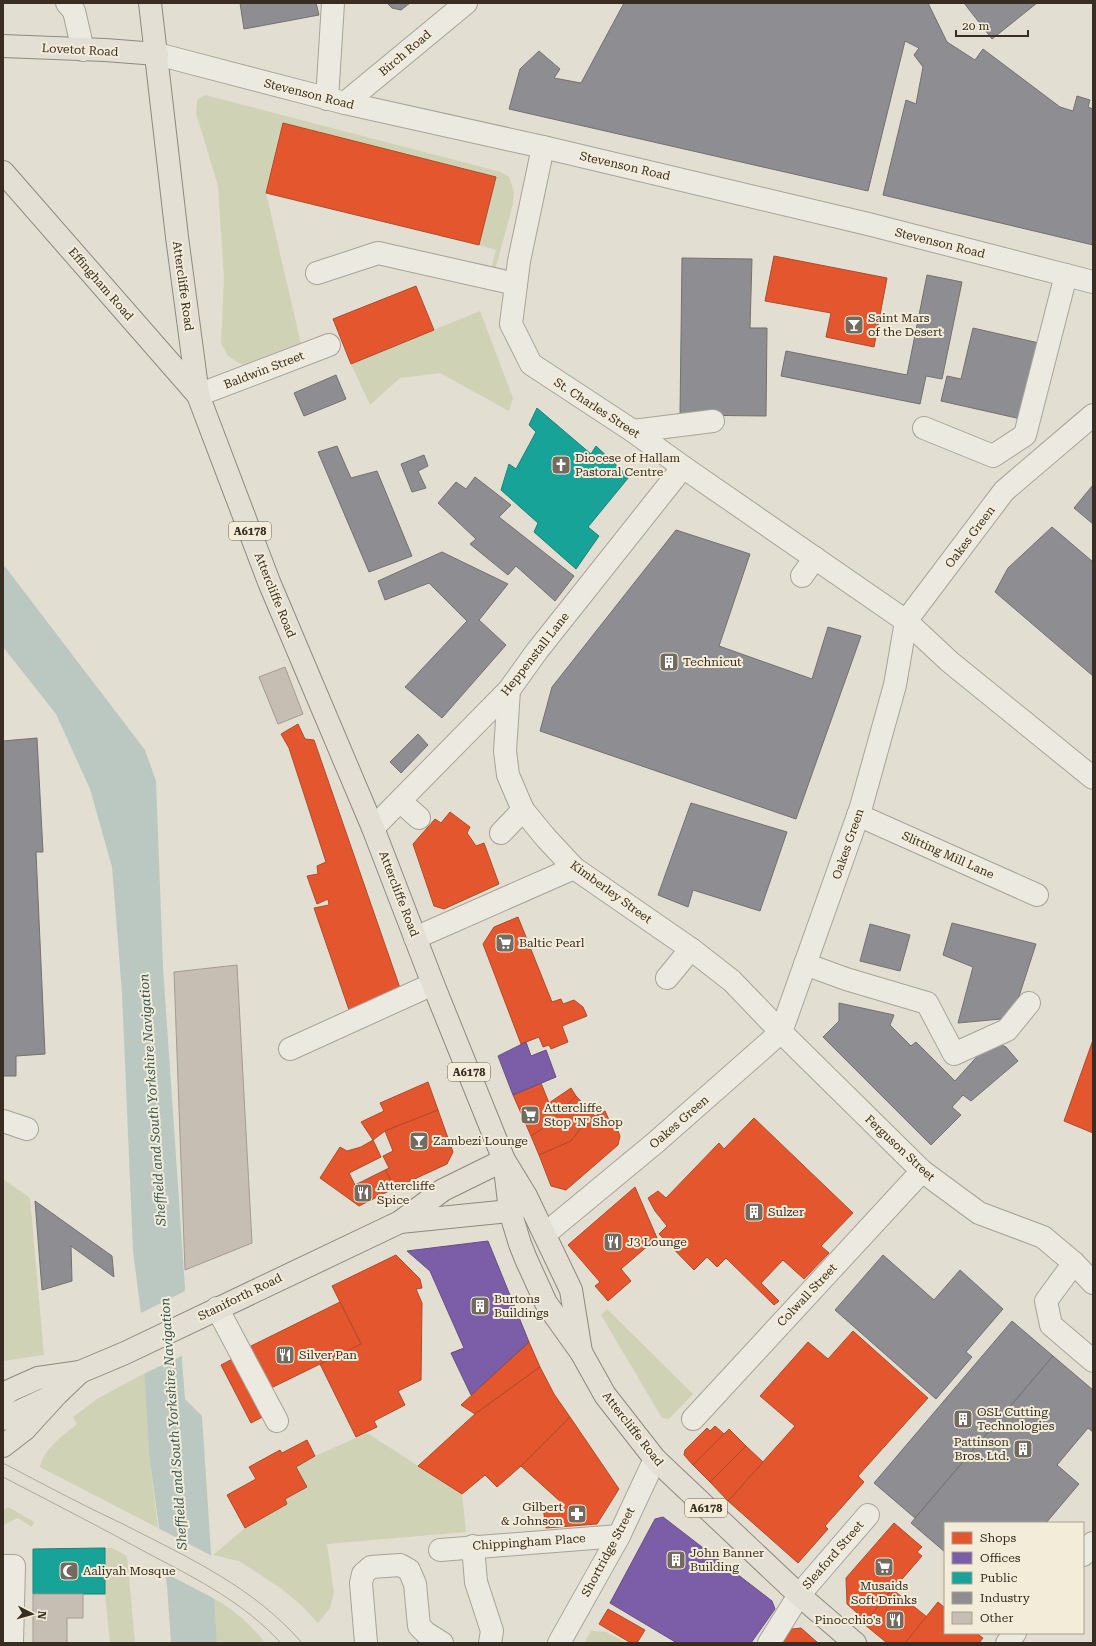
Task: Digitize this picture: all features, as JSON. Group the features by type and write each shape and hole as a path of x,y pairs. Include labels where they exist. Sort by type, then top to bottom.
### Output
{"main road":[{"name":"Attercliffe Road","path":"150,3 176,232 198,395 269,582 373,828 433,984 504,1160 526,1196 571,1290 581,1352"},
{"name":"Lovetot Road","path":"3,46 156,54"},
{"name":"Effingham Road","path":"3,172 198,395"},
{"name":"Attercliffe Road","path":"504,1160 510,1211 520,1244 546,1303 581,1352 605,1395 654,1459 799,1595 853,1642"},
{"name":"Staniforth Road","path":"3,1396 11,1390 38,1378 80,1372 125,1353 400,1222 443,1190 504,1160"},
{"path":"510,1211 519,1207 526,1196"},
{"name":"Staniforth Road","path":"400,1222 510,1211"},
{"name":"Staniforth Road","path":"3,1446 25,1429 57,1394 80,1372"},
{"path":"3,1375 38,1378"},
{"path":"3,1419 57,1394"}],"street":[{"path":"333,3 336,101"},
{"name":"Birch Road","path":"336,101 466,3"},
{"path":"71,7 83,50"},
{"name":"Stevenson Road","path":"156,54 336,101 543,147 868,224 1093,282"},
{"name":"St. Charles Street","path":"543,147 519,261 511,324 531,364 633,431 906,621 950,662 1093,778"},
{"path":"317,273 378,252 516,284"},
{"path":"924,428 993,456 1025,435 1066,275"},
{"name":"Baldwin Street","path":"198,395 329,345"},
{"name":"Oakes Green","path":"545,1234 655,1142 781,1032 858,815 895,685 906,621 1004,492 1093,415"},
{"path":"633,431 713,421"},
{"name":"Heppenstall Lane","path":"373,828 509,690 537,651 684,467"},
{"path":"802,576 815,558"},
{"name":"Kimberley Street","path":"509,690 505,751 508,776 523,810 546,838 574,868 691,949 732,981 781,1032"},
{"path":"400,801 419,818"},
{"path":"501,833 523,810"},
{"name":"Slitting Mill Lane","path":"858,815 1037,895"},
{"path":"415,938 574,868"},
{"path":"667,978 691,949"},
{"path":"805,964 846,979 927,1002 954,1054 1007,1030 1029,1003"},
{"path":"290,1049 433,984"},
{"name":"Ferguson Street","path":"781,1032 922,1172 979,1213 1043,1237 1074,1263 1093,1283"},
{"path":"3,1122 26,1130"},
{"name":"Colwall Street","path":"693,1419 719,1378 761,1332 922,1172"},
{"path":"1074,1263 1046,1301 1051,1325 1093,1360"},
{"path":"217,1308 277,1421"},
{"name":"Shortridge Street","path":"559,1643 619,1536 654,1459"},
{"name":"Sleaford Street","path":"768,1643 799,1595 868,1515"},
{"name":"Chippingham Place","path":"440,1550 473,1546 619,1536"},
{"path":"473,1546 476,1582 492,1631 490,1643"},
{"path":"366,1643 361,1583 363,1574 371,1567 400,1565 409,1570 415,1584 419,1626 426,1633 442,1643"},
{"path":"3,1566 14,1566 12,1643"}],"green space":[{"path":"205,95 501,172 509,177 514,192 513,204 494,274 490,273 496,250 479,245 496,177 283,124 266,193 301,344 243,365 228,356 221,343 224,278 218,186 196,113 197,100"},
{"path":"480,311 513,398 509,411 440,373 400,378 370,405 351,364"},
{"path":"3,1179 30,1198 44,1355 3,1361"},
{"path":"607,1309 693,1394 669,1419 662,1418 601,1315"},
{"path":"145,1373 149,1454 158,1528 40,1467 42,1460 50,1448 77,1424 73,1417 97,1399"},
{"path":"367,1433 462,1494 466,1532 327,1544 334,1592 330,1608 318,1623 301,1605 279,1587 239,1561 213,1555 245,1528 287,1504 285,1499 307,1487 296,1467 315,1456"},
{"path":"8,1507 34,1522 32,1527 18,1518 3,1525 3,1511"},
{"path":"105,1548 112,1548 127,1556 135,1643 110,1643 105,1594"},
{"path":"213,1598 242,1618 265,1643 217,1643"},
{"path":"591,1631 606,1632 627,1643 584,1643"}],"water":[{"name":"Sheffield and South Yorkshire Navigation","path":"3,564 145,750 156,781 163,967 185,1288 182,1361 185,1399 202,1416 217,1643 171,1643 167,1586 149,1454 141,1313 133,1251 122,993 112,867 90,789 56,714 3,647"}],"pier":[{"path":"187,1290 184,1355 143,1374 139,1314"},
{"path":"156,1527 214,1557 215,1599 163,1572"}],"building: Shops":[{"path":"283,123 496,177 479,245 266,193"},
{"path":"774,256 887,278 874,347 826,337 831,313 765,301"},
{"path":"416,286 434,330 351,364 333,319"},
{"path":"298,724 305,739 314,740 400,988 349,1010 314,908 329,905 328,899 317,904 307,876 318,874 317,866 326,862 289,748 281,734"},
{"path":"450,812 470,827 467,833 476,846 484,843 499,884 444,909 434,906 413,844 435,819 441,823"},
{"path":"518,917 552,1002 561,999 563,1004 574,1000 583,1007 587,1016 562,1026 568,1042 551,1049 549,1045 543,1047 539,1037 521,1044 483,944 494,927"},
{"path":"1093,1040 1093,1133 1064,1121"},
{"path":"428,1082 438,1110 385,1131 373,1140 361,1122 384,1111 380,1103"},
{"path":"541,1083 549,1103 571,1088 576,1096 542,1129 531,1136 513,1095"},
{"path":"576,1096 595,1116 580,1129 571,1141 539,1155 531,1136 542,1129"},
{"name":"Zambezi Lounge","path":"438,1110 453,1152 447,1164 395,1188 385,1170 389,1168 383,1156 393,1151 385,1131"},
{"path":"605,1111 610,1122 614,1121 620,1136 618,1145 566,1190 551,1186 539,1155 571,1141 580,1129 595,1116"},
{"name":"Sulzer","path":"754,1118 853,1213 821,1246 829,1253 804,1279 783,1260 761,1283 779,1301 774,1305 726,1258 717,1267 707,1257 694,1270 659,1234 667,1226 655,1211 648,1198 658,1191 666,1198 719,1143 724,1149"},
{"path":"373,1140 381,1157 349,1173 355,1185 385,1170 395,1188 359,1206 320,1178 340,1147 347,1151 361,1147"},
{"name":"J3 Lounge","path":"635,1187 657,1238 621,1269 631,1281 608,1301 595,1286 600,1282 568,1245"},
{"path":"396,1255 420,1279 422,1288 416,1289 422,1303 421,1380 398,1391 405,1405 374,1421 377,1427 356,1437 320,1364 361,1344 332,1286"},
{"path":"340,1302 361,1344 267,1390 247,1348"},
{"path":"853,1331 928,1398 858,1476 864,1482 825,1526 828,1529 798,1563 728,1501 795,1426 760,1396 808,1342 828,1359"},
{"path":"529,1342 540,1367 475,1414 461,1405"},
{"path":"238,1356 268,1414 251,1423 221,1365"},
{"path":"540,1367 554,1394 570,1417 521,1466 497,1487 485,1475 462,1494 418,1466 475,1414"},
{"path":"570,1417 619,1489 597,1524 546,1528 543,1507 563,1504 521,1466"},
{"path":"715,1426 724,1434 693,1465 684,1455 685,1450 707,1428 710,1431"},
{"path":"729,1429 746,1446 710,1482 693,1465"},
{"path":"307,1440 315,1456 296,1467 307,1487 285,1499 287,1504 245,1528 227,1495 256,1479 249,1467 280,1450 282,1453"},
{"path":"746,1446 763,1462 728,1501 710,1482"},
{"name":"Musaids Soft Drinks","path":"894,1523 922,1547 917,1552 922,1556 866,1621 847,1604 846,1578"},
{"path":"892,1589 927,1617 905,1643 887,1643 864,1624"},
{"path":"938,1602 944,1607 944,1634 977,1634 983,1638 979,1643 905,1643"},
{"path":"608,1609 645,1630 637,1643 631,1643 599,1624"},
{"path":"801,1628 818,1643 783,1643 792,1629"}],"building: Offices":[{"path":"526,1042 531,1056 546,1050 556,1077 513,1095 498,1056"},
{"name":"Burtons Buildings","path":"488,1241 529,1342 471,1395 451,1353 464,1348 430,1271 407,1251"},
{"name":"John Banner Building","path":"663,1517 772,1601 775,1609 751,1643 677,1643 610,1603 655,1519"}],"building: Public":[{"path":"537,408 591,454 596,446 629,477 588,527 599,536 576,569 534,532 538,523 501,490 509,464 516,469 536,432 529,425"},
{"name":"Aaliyah Mosque","path":"105,1548 105,1594 33,1594 33,1549"}],"building: Industry":[{"path":"240,3 316,3 319,15 244,29"},
{"path":"387,3 410,3 401,10 392,8"},
{"path":"624,3 928,3 947,42 975,60 983,49 1060,107 1073,111 1077,96 1090,100 1088,107 1093,109 1093,245 883,195 906,100 916,104 923,67 914,55 919,48 905,41 868,191 509,109 520,69 539,51 560,69 554,78 581,83"},
{"path":"964,3 1037,3 992,39"},
{"path":"682,258 752,259 750,328 767,328 766,416 680,415"},
{"path":"927,275 962,282 942,379 926,376 920,404 781,376 786,351 907,375"},
{"path":"973,328 1039,343 1021,419 941,401 947,376 961,379"},
{"path":"336,375 346,399 304,416 294,393"},
{"path":"337,446 351,478 377,471 412,556 369,572 318,452"},
{"path":"424,455 428,466 418,471 426,488 412,492 401,464"},
{"path":"475,477 511,505 499,517 574,576 555,601 516,566 508,575 470,544 476,539 438,503 456,482 466,489"},
{"path":"1093,485 1093,524 1074,508"},
{"path":"1052,527 1093,562 1093,676 995,592 1008,568"},
{"name":"Technicut","path":"676,530 750,554 719,646 812,679 828,627 861,636 796,819 540,731 552,687"},
{"path":"442,552 508,584 479,620 506,645 442,718 405,687 467,621 429,583 385,600 378,581"},
{"path":"418,734 428,745 401,773 390,762"},
{"path":"37,738 43,852 36,852 45,1054 16,1056 16,1076 3,1076 3,741"},
{"path":"691,803 787,832 760,911 693,890 688,907 658,895"},
{"path":"952,923 1036,944 1012,1018 958,1023 973,967 943,955"},
{"path":"870,924 910,935 900,971 860,961"},
{"path":"839,1003 894,1015 890,1025 911,1046 916,1042 955,1081 991,1041 1006,1047 1018,1061 971,1101 963,1095 952,1107 961,1115 931,1145 823,1037 839,1021"},
{"path":"35,1201 112,1256 114,1277 71,1246 72,1281 42,1290"},
{"path":"883,1255 934,1300 960,1270 1003,1309 966,1352 972,1357 936,1399 835,1310"},
{"name":"OSL Cutting Technologies","path":"1012,1321 1053,1356 915,1518 874,1483"},
{"name":"Pattinson Bros. Ltd.","path":"1053,1356 1093,1390 1093,1432 1088,1428 1057,1465 1079,1484 1047,1522 944,1522 944,1551 911,1523"}],"building: Other":[{"path":"285,667 303,714 278,724 259,677"},
{"path":"237,965 252,1243 185,1270 174,972"},
{"path":"33,1594 83,1594 83,1618 67,1618 67,1643 33,1643"}],"tram line":[{"path":"3,1463 195,1561 241,1589 263,1605 302,1643"},
{"path":"3,1477 96,1525 220,1593 252,1616 281,1643"}],"place":[{"name":"Saint Mars of the Desert","path":"854,325"},
{"name":"Diocese of Hallam Pastoral Centre","path":"561,465"},
{"name":"Technicut","path":"669,662"},
{"name":"Baltic Pearl","path":"505,943"},
{"name":"Attercliffe Stop 'N' Shop","path":"530,1115"},
{"name":"Zambezi Lounge","path":"419,1141"},
{"name":"Attercliffe Spice","path":"363,1193"},
{"name":"Sulzer","path":"754,1212"},
{"name":"J3 Lounge","path":"613,1242"},
{"name":"Burtons Buildings","path":"480,1306"},
{"name":"Silver Pan","path":"285,1355"},
{"name":"OSL Cutting Technologies","path":"963,1419"},
{"name":"Pattinson Bros. Ltd.","path":"1023,1449"},
{"name":"Gilbert & Johnson","path":"577,1514"},
{"name":"John Banner Building","path":"676,1560"},
{"name":"Musaids Soft Drinks","path":"884,1567"},
{"name":"Aaliyah Mosque","path":"69,1571"},
{"name":"Pinocchio's","path":"895,1620"}]}
